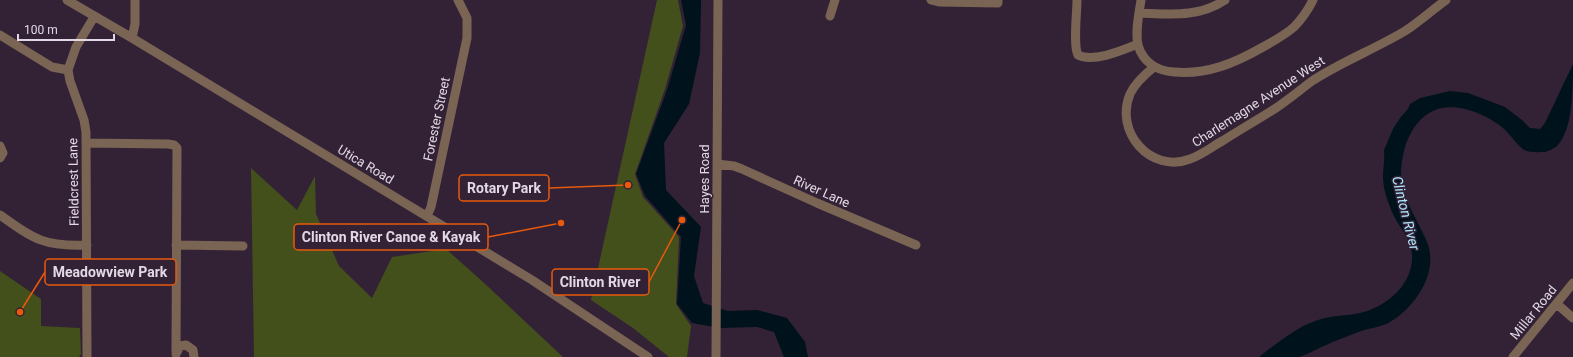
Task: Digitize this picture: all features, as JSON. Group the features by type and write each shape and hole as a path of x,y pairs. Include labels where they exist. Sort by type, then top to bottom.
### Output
{"street":[{"name":"Utica Road","path":"66,0 132,38 532,280 648,357"},
{"path":"132,38 136,24 135,0"},
{"name":"Forester Street","path":"427,216 467,38 467,18 458,0"},
{"name":"Hayes Road","path":"716,357 718,0"},
{"path":"830,16 835,0"},
{"path":"931,0 939,2 998,1"},
{"path":"1077,0 1076,46 1078,55 1085,57 1116,53 1138,44"},
{"path":"1141,0 1138,26 1138,44 1144,57 1154,67 1168,72 1195,72 1217,68 1247,56 1288,31 1302,19 1313,0"},
{"path":"1139,13 1193,14 1208,9 1226,0"},
{"name":"Charlemagne Avenue West","path":"1154,67 1136,84 1130,94 1127,107 1127,124 1135,141 1146,153 1165,161 1185,161 1200,154 1263,116 1333,68 1407,30 1446,0"},
{"path":"0,35 52,67 68,70 76,47 94,17"},
{"name":"Fieldcrest Lane","path":"68,70 70,81 84,120 86,143 87,357"},
{"path":"86,143 168,144 174,145 177,148 176,354"},
{"path":"0,146 3,153 0,158"},
{"name":"River Lane","path":"716,164 734,166 742,169 916,245"},
{"path":"0,215 28,234 45,242 58,245 87,245"},
{"path":"176,244 243,246"},
{"name":"Millar Road","path":"1513,357 1573,283"},
{"path":"1557,304 1573,318"},
{"path":"177,338 193,350 194,357"},
{"path":"176,354 180,346 186,345"}],"green space":[{"path":"657,0 678,0 683,26 665,89 635,174 643,197 679,237 676,304 691,326 687,357 669,357 633,328 591,300"},
{"path":"251,168 297,210 315,176 316,214 339,266 372,298 392,257 446,249 563,357 254,357"},
{"path":"0,271 41,299 41,326 80,328 81,354 79,357 0,357"}],"water":[{"path":"681,0 701,0 700,53 689,104 664,143 666,190 701,227 694,276 703,303 728,311 757,310 787,318 805,342 808,357 784,357 774,332 757,327 720,328 692,323 677,304 681,237 645,196 636,174 667,90 686,25"},
{"path":"1573,64 1571,109 1566,131 1562,140 1556,147 1548,151 1529,152 1524,150 1506,130 1496,122 1477,113 1457,108 1447,107 1429,113 1421,119 1414,128 1405,147 1402,159 1401,179 1405,196 1428,245 1430,259 1426,280 1421,290 1415,300 1399,316 1387,324 1361,331 1299,357 1259,357 1303,326 1329,317 1360,313 1380,305 1397,292 1404,284 1409,274 1411,265 1411,248 1407,237 1392,212 1386,195 1383,174 1384,150 1393,129 1410,104 1420,98 1450,91 1468,93 1505,107 1530,128 1540,129 1545,123"}],"place":[{"name":"Rotary Park","path":"628,185"},
{"name":"Clinton River","path":"682,220"},
{"name":"Clinton River Canoe & Kayak","path":"561,223"},
{"name":"Meadowview Park","path":"20,312"}]}
